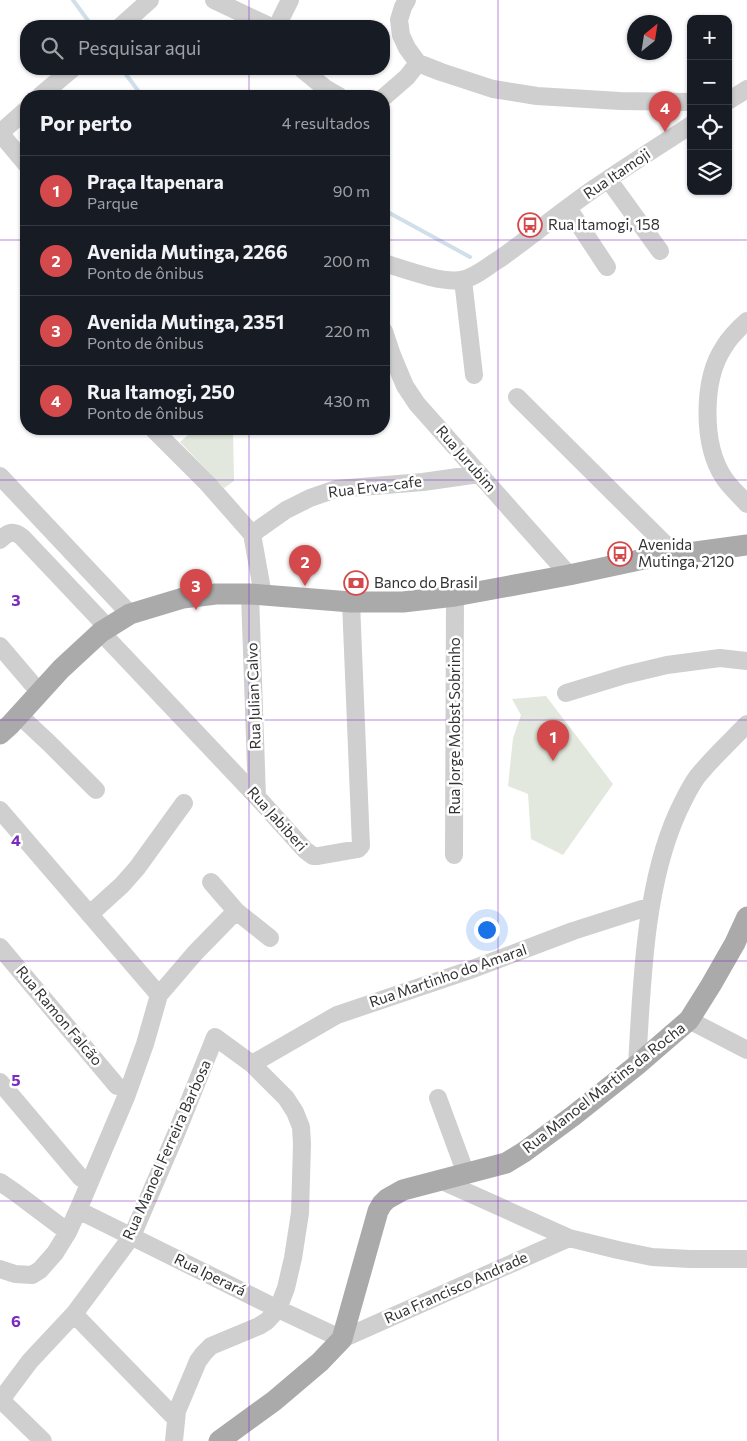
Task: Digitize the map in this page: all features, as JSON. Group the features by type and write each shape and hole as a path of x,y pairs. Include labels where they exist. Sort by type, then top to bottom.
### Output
{"main road":[{"path":"0,734 61,669 105,630 130,614 182,598 216,594 256,594 351,602 403,602 455,596 644,559 747,545"},
{"name":"Rua Manoel Martins da Rocha","path":"219,1441 274,1402 320,1362 342,1339 378,1211 387,1199 403,1190 506,1163 573,1116 637,1065 689,1020 735,943 747,917"}],"street":[{"path":"128,20 150,0"},
{"path":"214,0 256,20"},
{"path":"280,20 290,0"},
{"path":"407,0 402,8 399,20 401,35 407,48 418,63 441,72 493,89 536,96 620,101 687,102"},
{"path":"390,92 418,63"},
{"path":"47,90 65,75"},
{"path":"309,75 328,90"},
{"path":"732,98 747,89"},
{"path":"20,115 0,133 20,157"},
{"name":"Rua Itamoji","path":"462,280 484,269 608,179 687,128"},
{"path":"608,179 660,251"},
{"path":"568,208 607,267"},
{"path":"390,265 432,277 462,280 474,375"},
{"path":"747,321 736,331 723,348 713,371 708,402 709,431 713,455 724,477 747,504"},
{"name":"Rua Jurubim","path":"390,349 405,386 417,404 569,575"},
{"path":"517,396 675,554"},
{"path":"158,435 208,484 252,534"},
{"name":"Rua Erva-cafe","path":"252,534 286,510 310,498 336,489 423,482 479,474"},
{"path":"0,476 130,614"},
{"name":"Rua Jabiberi","path":"0,540 6,533 18,534 305,850 313,856 358,849 360,846 351,602"},
{"name":"Rua Julian Calvo","path":"252,534 256,594 257,797"},
{"name":"Rua Jorge Mobst Sobrinho","path":"454,856 455,596"},
{"path":"0,646 40,693"},
{"path":"566,693 625,675 667,665 720,658 747,660"},
{"path":"19,715 96,790"},
{"path":"637,1065 642,984 651,906 672,826 684,799 697,777 747,724"},
{"path":"90,914 122,885 137,868 184,803"},
{"path":"0,810 159,995"},
{"path":"211,882 236,911 270,938"},
{"name":"Rua Martinho do Amaral","path":"252,1064 337,1015 470,970 573,931 651,906"},
{"path":"0,1269 15,1274 32,1275 40,1270 55,1253 68,1232 126,1097 145,1044 159,995 195,953 236,911"},
{"name":"Rua Ramon Falcão","path":"0,947 117,1086"},
{"path":"689,1020 747,1050"},
{"name":"Rua Manoel Ferreira Barbosa","path":"0,1400 30,1361 74,1314 132,1236 216,1037 252,1064"},
{"path":"174,1441 177,1411 198,1362 204,1353 211,1346 268,1321 278,1309 286,1288 300,1213 302,1144 300,1127 286,1098 252,1064"},
{"path":"0,1082 81,1178"},
{"path":"438,1098 466,1174"},
{"path":"440,1180 569,1238 652,1257 747,1259"},
{"path":"0,1182 68,1232"},
{"name":"Rua Iperará","path":"78,1210 342,1339"},
{"name":"Rua Francisco Andrade","path":"342,1339 569,1238"},
{"path":"74,1314 176,1419"},
{"path":"0,1400 42,1441"}],"shaded area":[{"path":"188,435 233,435 234,481 224,488 180,442"},
{"path":"546,696 613,784 563,855 531,839 528,794 508,786 513,738 521,715 512,699"}],"waterway":[{"path":"73,0 88,20"},
{"path":"126,75 138,90"},
{"path":"390,213 470,257"}],"place":[{"name":"Rua Itamogi, 250","path":"665,132"},
{"name":"Rua Itamogi, 158","path":"530,225"},
{"name":"Avenida Mutinga, 2120","path":"620,554"},
{"name":"Banco do Brasil","path":"356,583"},
{"name":"Avenida Mutinga, 2266","path":"305,586"},
{"name":"Avenida Mutinga, 2351","path":"196,610"},
{"name":"Praça Itapenara","path":"553,761"}]}
